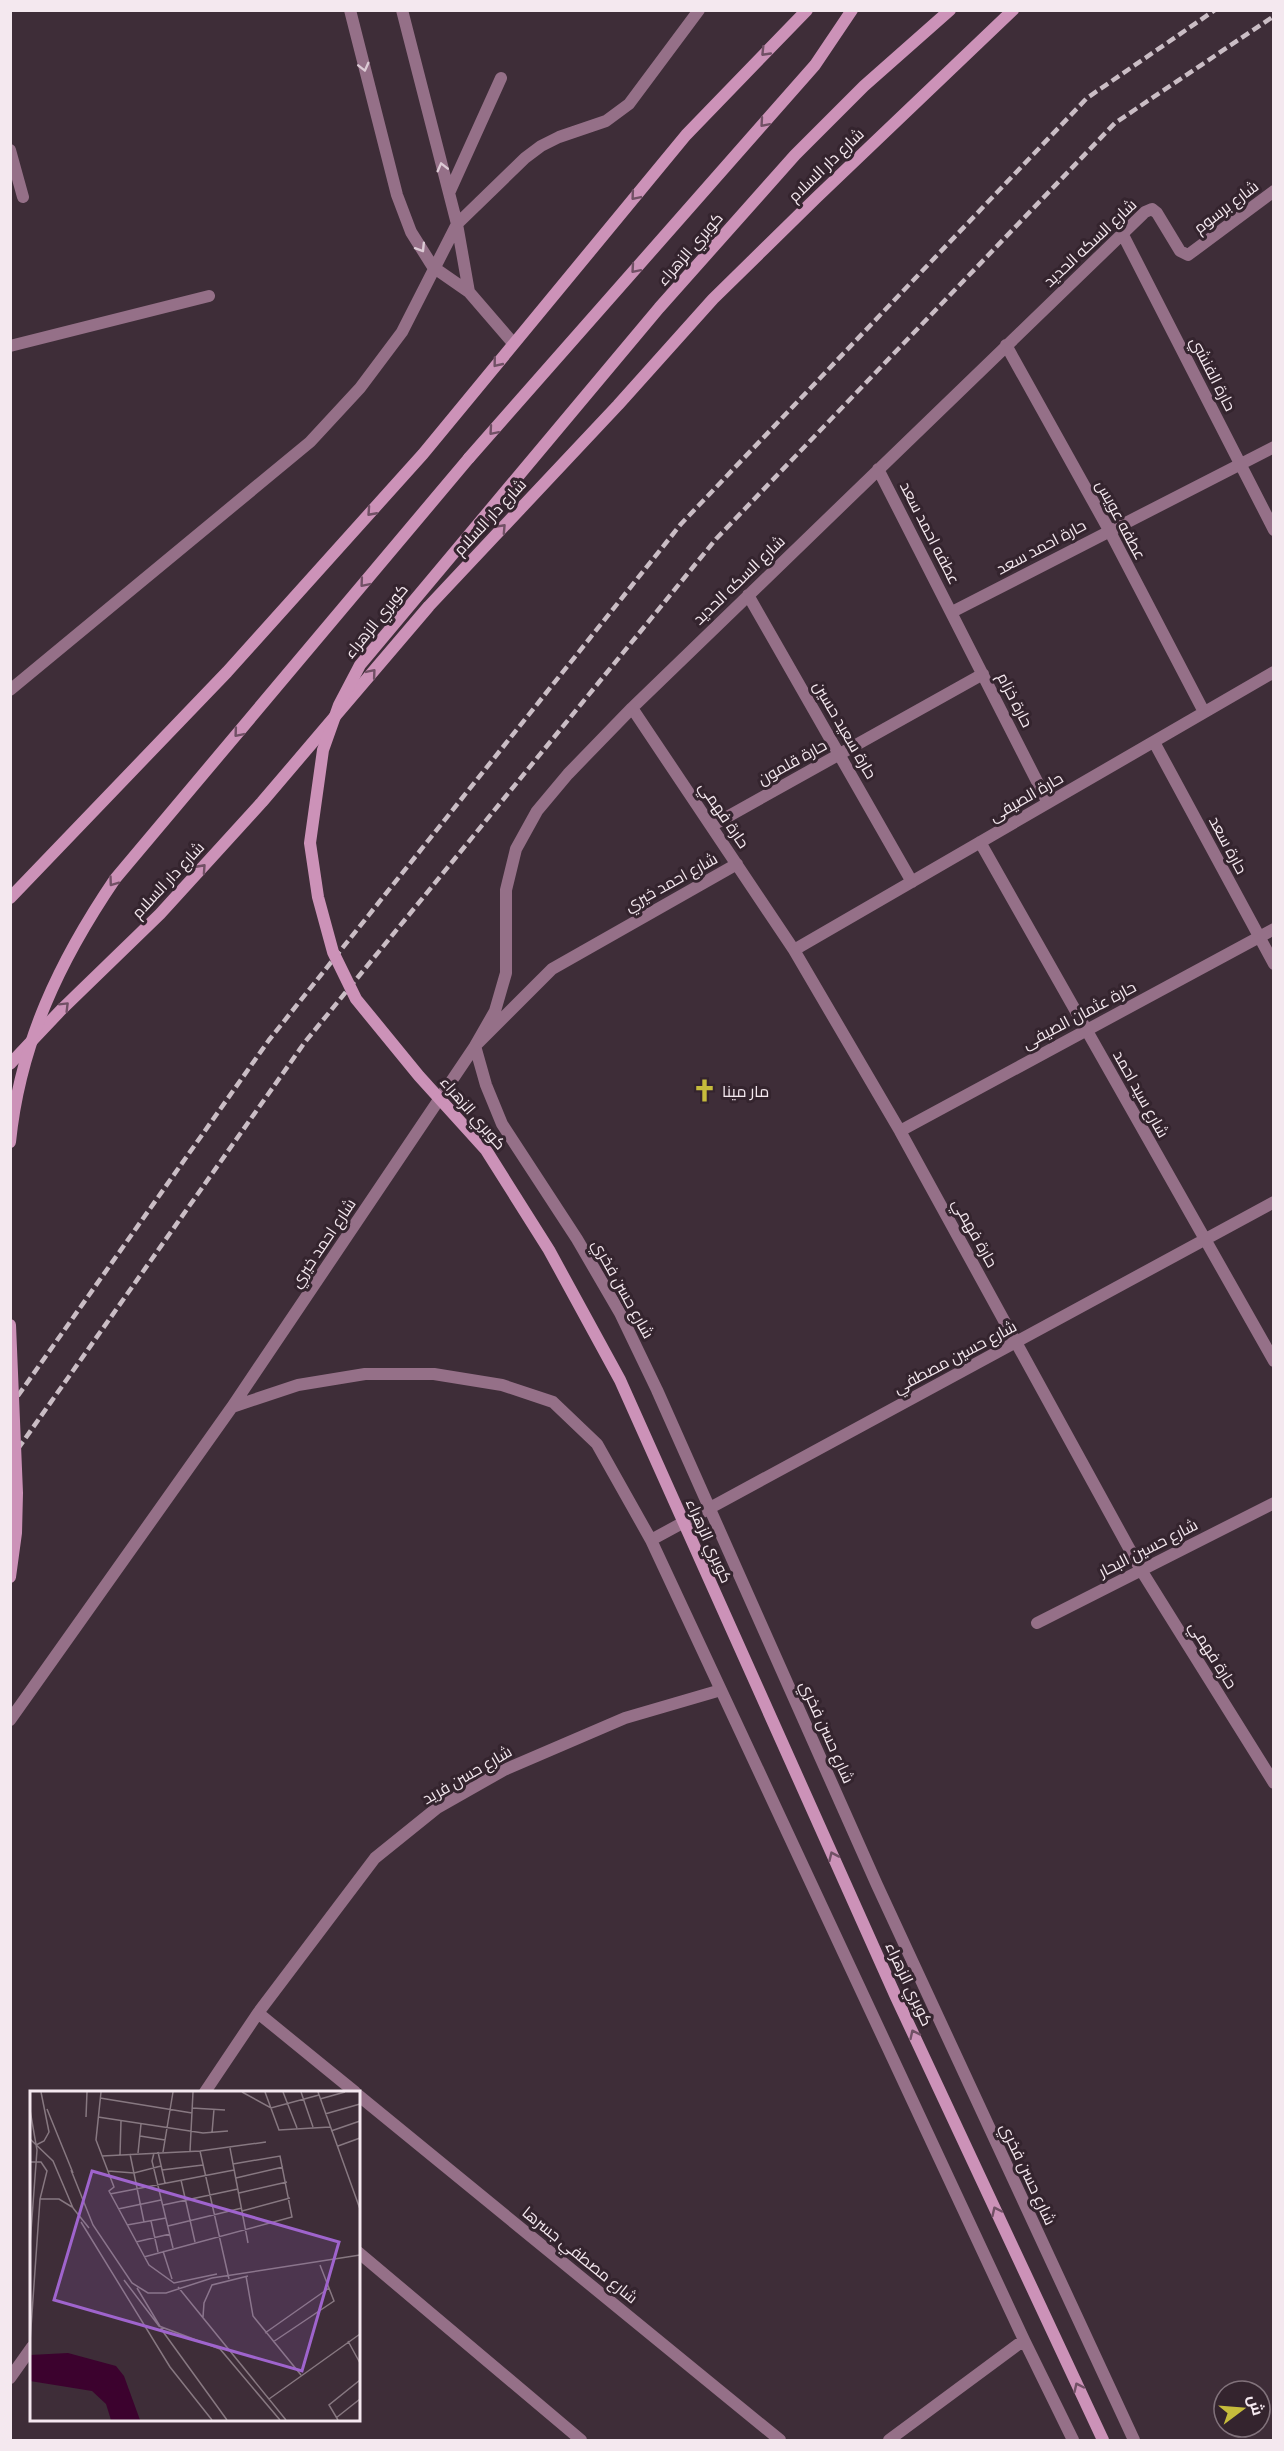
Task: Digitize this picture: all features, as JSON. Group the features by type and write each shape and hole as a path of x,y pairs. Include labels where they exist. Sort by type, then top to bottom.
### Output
{"main road":[{"path":"10,898 235,663 423,454 686,135 807,10"},
{"name":"كوبري الزهراء","path":"10,1142 21,1078 36,1026 58,974 84,925 115,879 469,458 815,65 852,10"},
{"name":"كوبري الزهراء","path":"950,10 864,86 795,155 659,308 360,665 339,705 323,750 310,843 318,897 333,952 356,999 419,1076 486,1150 549,1250 620,1380 891,1986 1103,2440"},
{"name":"شارع دار السلام","path":"10,1064 61,1010 160,914 262,802 429,606 618,405 713,299 1013,10"},
{"path":"10,1324 17,1493 16,1533 10,1577"}],"street":[{"path":"350,10 397,195 411,232 433,267 469,292 513,343"},
{"path":"402,10 457,224 469,292"},
{"path":"10,690 310,442 360,388 402,332 433,267 457,224 525,158 541,146 606,121 629,104 699,10"},
{"path":"449,193 501,78"},
{"path":"10,150 23,197"},
{"name":"شارع برسوم","path":"1152,209 1157,213 1180,251 1188,255 1274,191"},
{"name":"شارع السكه الحديد","path":"475,1046 495,1011 506,973 506,890 516,849 537,811 568,774 632,708 1122,233 1152,209"},
{"name":"حارة الفنشي","path":"1122,233 1274,530"},
{"path":"10,346 209,296"},
{"name":"عطفه عويس","path":"1006,345 1109,530 1204,712"},
{"name":"حارة احمد سعد","path":"952,612 1274,447"},
{"name":"عطفه احمد سعد","path":"878,469 952,612"},
{"name":"حارة سعيد حسين","path":"748,595 912,882"},
{"name":"حارة خزام","path":"952,612 1048,803"},
{"name":"حارة الصيفى","path":"794,950 1274,672"},
{"name":"حارة قلمون","path":"711,826 983,674"},
{"name":"حارة فهمي","path":"632,708 794,950 900,1131 1141,1570 1274,1783"},
{"name":"حارة سعد","path":"1154,742 1274,964"},
{"name":"شارع سيد احمد","path":"980,842 1274,1361"},
{"name":"شارع احمد خيري","path":"10,1720 232,1407 475,1046 552,969 737,864"},
{"name":"حارة عثمان الصيفى","path":"900,1131 1274,929"},
{"name":"شارع حسن فخري","path":"475,1046 486,1085 502,1124 577,1239 620,1313 710,1508 876,1885 1134,2440"},
{"name":"شارع حسين مصطفي","path":"651,1540 1274,1202"},
{"path":"232,1407 298,1385 365,1374 434,1374 502,1385 553,1402 597,1444 651,1540 1024,2340 1073,2440"},
{"name":"شارع حسين البحار","path":"1037,1623 1274,1503"},
{"name":"شارع حسن فريد","path":"206,2091 258,2013 375,1858 438,1808 504,1770 625,1718 721,1690"},
{"name":"شارع مصطفي جسرها","path":"258,2013 353,2091"},
{"name":"شارع مصطفي جسرها","path":"360,2096 780,2440"},
{"path":"360,2254 581,2440"},
{"path":"889,2440 1024,2340"},
{"path":"10,2378 30,2350"}],"railway":[{"path":"10,1407 269,1040 681,524 1087,98 1215,10"},
{"path":"10,1460 305,1042 716,539 1115,123 1274,16"}],"place":[{"name":"مار مينا","path":"704,1091"}]}
